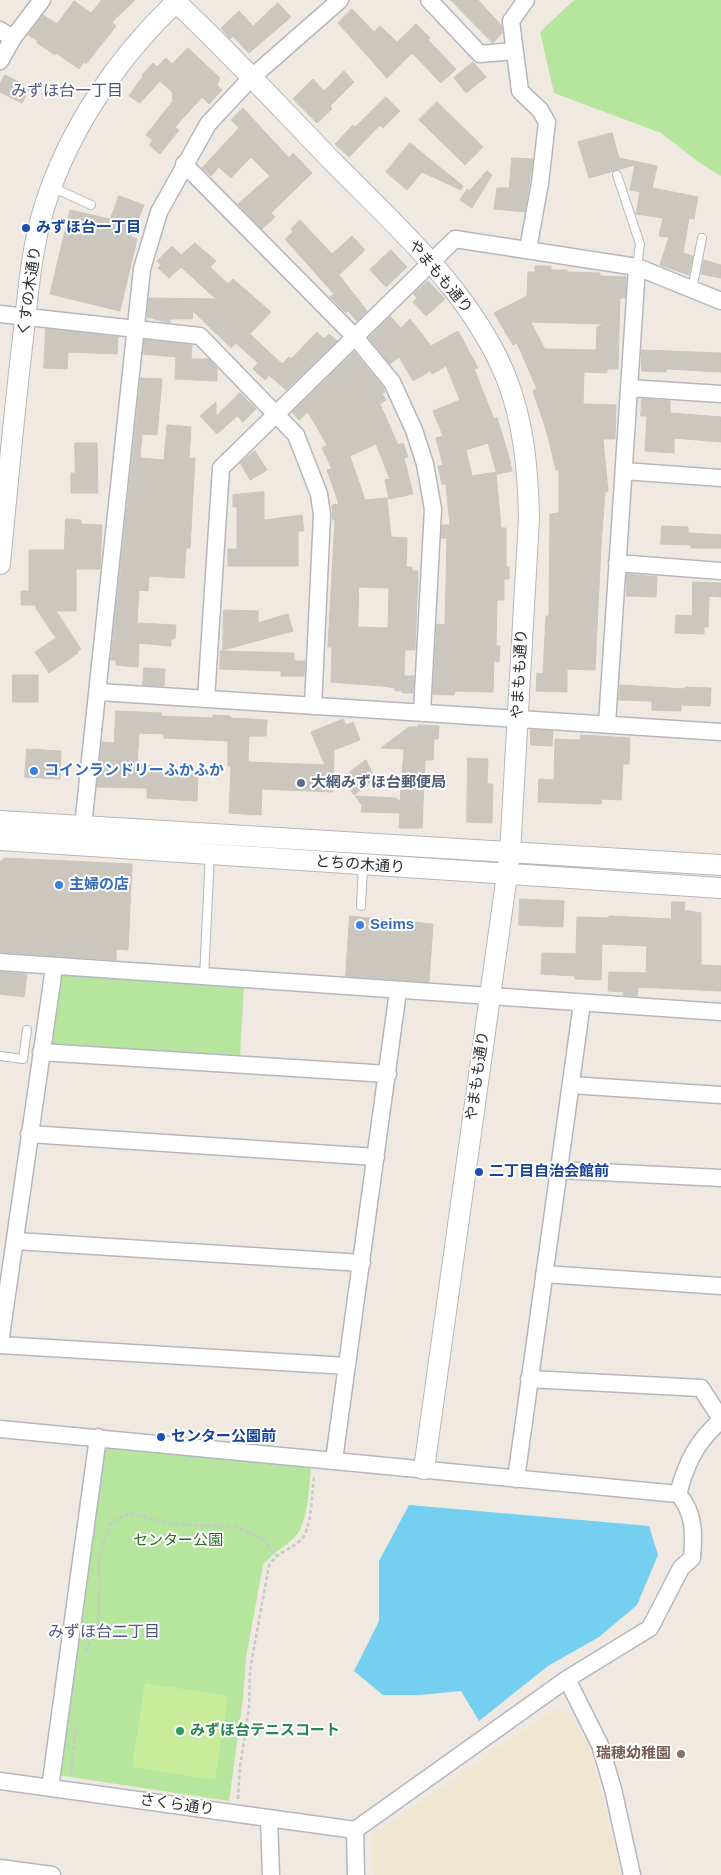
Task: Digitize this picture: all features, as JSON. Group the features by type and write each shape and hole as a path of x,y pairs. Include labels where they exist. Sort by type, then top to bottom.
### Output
{"street":[{"path":"0,61 6,34 42,0"},
{"path":"83,826 95,704 99,692 134,330 142,269 159,212 184,164 208,124 251,78 340,0"},
{"path":"429,0 480,54 514,51"},
{"path":"526,0 511,21 520,91 540,110 547,122 540,183 528,249"},
{"name":"やまもも通り","path":"176,1 432,263 485,334 506,378 520,421 528,477 529,518 510,852 424,1469"},
{"name":"くすの木通り","path":"0,564 25,317 32,264 44,208 69,144 95,97 148,31 176,1"},
{"path":"184,164 355,337 392,382 414,430 425,464 433,509 422,712"},
{"path":"206,699 221,468 455,239 637,267 721,301"},
{"path":"607,724 637,267"},
{"path":"0,314 200,336 296,435 308,461 319,494 322,515 313,706"},
{"path":"629,388 721,394"},
{"path":"624,471 721,478"},
{"path":"617,564 721,570"},
{"path":"99,692 518,717 721,732"},
{"name":"とちの木通り","path":"0,821 721,865"},
{"name":"とちの木通り","path":"0,840 721,888"},
{"path":"0,962 54,968 721,1012"},
{"path":"54,968 0,1344 347,1366"},
{"path":"334,1460 398,991"},
{"path":"516,1479 582,1003"},
{"path":"41,1052 388,1074"},
{"path":"571,1085 721,1095"},
{"path":"29,1134 376,1157"},
{"path":"559,1170 721,1178"},
{"path":"16,1241 362,1263"},
{"path":"544,1274 721,1286"},
{"path":"529,1379 701,1388 721,1419 702,1438 685,1469 678,1494"},
{"path":"0,1429 678,1494 686,1503 693,1520 692,1558 681,1568 650,1628 567,1679 355,1830 356,1875"},
{"path":"50,1788 98,1438"},
{"path":"567,1679 600,1745 613,1789 632,1875"},
{"name":"さくら通り","path":"0,1780 355,1830"},
{"path":"269,1818 271,1875"},
{"path":"0,1868 52,1875"}],"lane":[{"path":"617,174 640,244 637,267"},
{"path":"52,187 91,205"},
{"path":"692,290 702,238"},
{"path":"204,977 210,854"},
{"path":"360,906 363,865"},
{"path":"0,1056 23,1059 26,1030"}],"path":[{"path":"237,1813 240,1766 249,1709 250,1670 269,1565 276,1555 302,1540 308,1526 316,1459"},
{"path":"83,1658 99,1617 99,1556 111,1522 131,1513 172,1524 236,1527 262,1538 276,1555"},
{"path":"70,1778 77,1718"}],"shaded area":[{"path":"553,1710 569,1713 590,1750 619,1865 619,1875 373,1875 371,1836"}],"green space":[{"path":"574,0 721,0 721,176 700,163 661,133 554,93 540,32"},
{"path":"61,973 244,985 240,1056 50,1044"},
{"name":"センター公園","path":"109,1444 304,1464 311,1470 307,1505 299,1531 295,1537 263,1565 246,1658 243,1699 229,1801 57,1775 102,1450"},
{"name":"みずほ台テニスコート","path":"145,1683 228,1696 215,1780 132,1767"}],"water":[{"path":"409,1505 649,1526 658,1555 637,1605 599,1637 548,1666 479,1721 461,1691 420,1695 383,1695 354,1671 379,1621 379,1561"}],"building":[{"path":"102,0 135,0 112,22 116,26 86,64 84,62 79,69 37,43 38,41 28,35 43,15 57,24 74,1 91,13"},
{"path":"451,0 478,0 502,26 502,33 493,43"},
{"path":"278,3 291,17 249,53 233,36 230,39 221,28 239,11 253,26"},
{"path":"352,9 374,32 380,26 397,42 416,24 430,38 428,40 456,69 441,83 412,53 387,78 338,23"},
{"path":"188,48 220,78 217,85 222,90 209,104 202,97 175,127 179,130 160,154 149,145 153,140 146,135 173,101 172,92 160,81 140,103 129,96 142,75 153,63 157,67 166,58 172,64"},
{"path":"473,62 486,77 466,93 454,78"},
{"path":"344,71 354,82 330,106 332,109 317,123 293,99 313,79 324,91"},
{"path":"5,75 30,88 22,103 0,92 0,84"},
{"path":"386,97 400,111 383,128 380,125 349,157 335,144 353,125 355,127"},
{"path":"437,102 483,147 465,165 419,120"},
{"path":"243,108 289,158 293,153 312,173 271,213 275,217 262,229 238,204 270,176 251,157 231,178 219,167 211,176 202,168 239,128 231,120"},
{"path":"612,133 619,158 657,166 652,188 698,197 694,219 689,218 683,253 693,256 689,275 660,265 669,237 659,236 663,218 636,214 640,192 630,190 635,165 589,178 578,142"},
{"path":"410,143 463,186 461,190 422,172 407,190 386,172"},
{"path":"512,158 533,159 525,212 494,209 497,188 509,188"},
{"path":"487,171 492,175 472,208 460,200 467,189 469,191"},
{"path":"119,196 144,205 131,237 137,239 120,311 50,294 70,210 110,219"},
{"path":"300,220 332,254 352,236 365,250 339,275 367,311 357,321 330,297 334,294 285,239 293,232 291,229"},
{"path":"195,243 216,261 210,267 228,284 233,279 271,312 250,334 282,364 289,357 291,359 317,332 324,339 329,334 337,341 286,390 269,375 265,380 253,369 258,363 236,343 231,348 193,311 192,319 170,319 170,323 147,317 149,298 216,299 181,267 169,278 158,268 161,265 157,261 172,246 181,255"},
{"path":"391,250 407,267 386,287 370,270"},
{"path":"704,260 721,265 721,278 701,274"},
{"path":"535,266 551,266 551,270 600,273 600,276 626,277 625,298 620,298 618,369 607,369 607,373 584,372 583,404 616,405 615,439 603,439 608,491 605,492 601,545 595,670 567,669 567,692 536,691 537,673 543,674 546,616 549,616 550,514 559,513 559,470 556,470 546,429 533,391 537,389 517,343 513,345 494,313 527,296 528,272 535,272","holes":["531,322 604,324 597,327 596,350 545,349"]},
{"path":"428,281 445,299 426,316 413,302 417,298 413,294"},
{"path":"390,316 401,328 410,319 431,346 458,331 478,368 474,369 494,419 497,418 509,457 512,471 497,474 488,443 466,450 472,476 496,472 501,528 506,528 506,567 509,567 509,579 504,579 504,600 497,600 496,646 500,646 499,662 494,661 493,692 455,691 454,695 433,694 437,624 445,625 447,538 441,538 442,525 450,525 446,484 442,484 438,466 443,465 436,438 443,436 433,411 460,400 446,366 432,374 430,371 413,381 399,357 390,364 369,338"},
{"path":"46,329 118,337 117,354 68,352 67,369 44,368"},
{"path":"145,340 192,345 191,359 209,359 217,368 217,381 175,379 176,357 143,354"},
{"path":"642,350 721,353 721,372 667,369 666,372 642,371"},
{"path":"354,352 383,387 385,392 382,394 386,400 380,404 398,445 403,443 408,457 404,458 413,494 389,499 385,480 390,479 376,444 350,456 365,500 387,498 391,537 407,538 406,567 412,567 412,571 418,571 415,650 405,650 404,676 414,676 413,693 402,693 402,691 395,691 395,688 382,686 331,682 332,647 328,647 335,520 333,520 332,505 339,504 327,470 332,469 322,448 327,445 308,412 299,420 292,412","holes":["359,587 389,588 388,628 358,627"]},
{"path":"141,378 162,379 157,435 142,434 140,458 164,460 167,425 191,427 189,458 195,458 190,548 186,548 184,578 149,576 148,591 139,590 137,623 176,625 175,639 171,639 171,646 139,643 138,667 116,665 116,660 111,660"},
{"path":"240,393 256,409 243,422 237,416 217,434 200,416 216,402 216,416"},
{"path":"642,399 670,401 670,413 721,417 721,442 674,438 674,453 645,451 647,416 641,416"},
{"path":"75,443 97,443 98,493 71,493 71,473 75,473"},
{"path":"255,451 267,470 250,480 240,463"},
{"path":"264,492 264,520 302,515 304,531 298,531 298,566 228,566 228,549 237,549 237,507 233,507 233,495"},
{"path":"66,519 81,520 81,524 102,525 100,569 76,569 76,611 56,611 81,649 49,673 35,652 56,638 36,608 36,605 21,605 21,591 29,591 29,550 64,550"},
{"path":"662,526 688,527 688,533 721,535 721,548 691,548 691,545 661,544"},
{"path":"627,574 657,577 656,597 627,596"},
{"path":"693,582 721,583 721,597 709,596 708,627 704,627 704,634 675,633 676,615 692,616"},
{"path":"224,610 258,611 258,623 288,614 293,631 223,650"},
{"path":"221,651 294,653 294,661 305,661 304,676 281,676 281,671 220,669"},
{"path":"144,668 165,669 164,686 143,685"},
{"path":"13,675 38,675 38,702 13,702"},
{"path":"620,685 685,689 685,687 711,688 710,706 681,705 681,711 652,710 652,701 619,700"},
{"path":"116,711 162,713 161,716 213,718 213,715 267,720 266,736 249,736 248,762 325,765 311,732 343,719 346,725 353,722 360,740 334,750 333,792 262,789 261,815 229,813 231,766 228,766 228,741 164,738 164,734 139,733 137,765 152,766 151,770 198,773 197,801 147,798 147,788 97,787 102,742 114,743"},
{"path":"418,725 439,726 438,739 434,739 433,760 425,760 422,828 399,828 400,813 361,812 362,805 355,796 396,798 400,802 404,749 381,748 409,727 418,727"},
{"path":"531,730 553,731 552,746 531,745"},
{"path":"581,735 630,738 629,764 623,764 621,800 602,799 601,804 538,802 539,779 554,780 555,739 580,740"},
{"path":"27,749 61,751 60,779 25,777"},
{"path":"468,758 488,759 487,784 493,784 492,823 467,822"},
{"path":"366,760 375,778 354,795 341,779"},
{"path":"5,858 132,864 128,950 116,949 116,960 0,952 0,862"},
{"path":"520,899 564,901 563,927 519,925"},
{"path":"672,902 685,902 684,910 701,913 701,965 721,966 721,991 638,987 637,996 623,995 624,992 608,991 609,972 646,973 647,946 602,944 601,980 575,979 575,976 541,974 542,953 576,954 577,917 609,918 609,916 671,919"},
{"path":"350,916 433,924 429,982 346,976"},
{"path":"0,972 27,974 24,997 0,994"}],"place":[{"name":"みずほ台一丁目","path":"26,228"},
{"name":"コインランドリーふかふか","path":"34,771"},
{"name":"大網みずほ台郵便局","path":"301,783"},
{"name":"主婦の店","path":"59,885"},
{"name":"Seims","path":"360,925"},
{"name":"二丁目自治会館前","path":"479,1172"},
{"name":"センター公園前","path":"161,1437"},
{"name":"みずほ台テニスコート","path":"180,1731"},
{"name":"瑞穂幼稚園","path":"681,1754"}],"district":[{"name":"みずほ台一丁目","path":"67,92"},
{"name":"みずほ台二丁目","path":"104,1633"}]}
